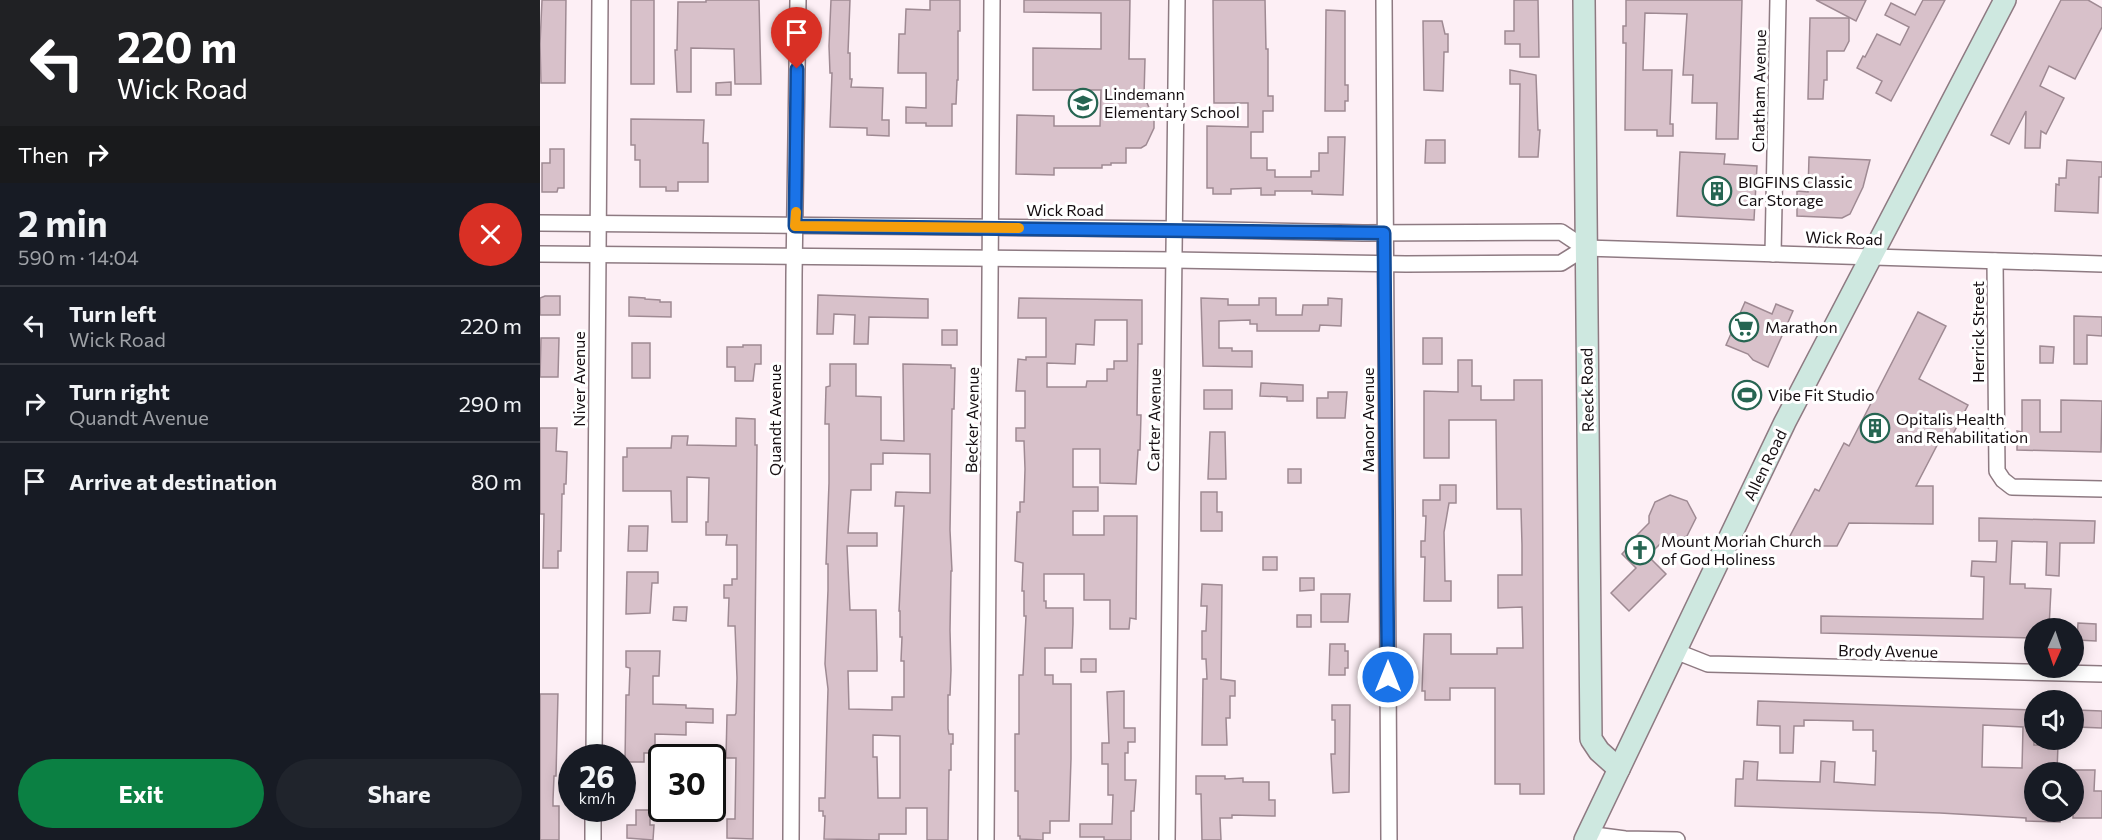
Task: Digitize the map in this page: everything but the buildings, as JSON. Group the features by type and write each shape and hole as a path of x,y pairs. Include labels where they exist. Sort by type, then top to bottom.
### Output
{"main road":[{"name":"Reeck Road","path":"1584,0 1591,739 1599,751 1619,769"},
{"name":"Allen Road","path":"1586,837 1785,422 2005,0"}],"street":[{"name":"Niver Avenue","path":"594,744 600,0"},
{"name":"Quandt Avenue","path":"791,840 794,257 798,0"},
{"name":"Becker Avenue","path":"986,840 992,258 990,209 992,0"},
{"name":"Carter Avenue","path":"1167,840 1177,0"},
{"name":"Manor Avenue","path":"1384,0 1389,840"},
{"name":"Chatham Avenue","path":"1773,254 1778,0"},
{"name":"Wick Road","path":"540,223 1384,233 1561,232 1585,248 2102,264"},
{"path":"540,254 1385,264 1561,263 1585,248"},
{"name":"Herrick Street","path":"1995,261 1997,471 2012,487 2102,489"},
{"name":"Brody Avenue","path":"1675,651 1708,664 2102,675"},
{"path":"593,822 593,840"},
{"path":"1586,837 1677,840"}],"slow traffic":[{"path":"796,212 795,226 1019,228"}],"place":[{"name":"Lindemann Elementary School","path":"1083,103"},
{"name":"BIGFINS Classic Car Storage","path":"1717,191"},
{"name":"Marathon","path":"1744,327"},
{"name":"Vibe Fit Studio","path":"1747,395"},
{"name":"Opitalis Health and Rehabilitation","path":"1875,428"},
{"name":"Mount Moriah Church of God Holiness","path":"1640,550"}],"route":[{"path":"797,69 795,226 1384,233 1388,677"}]}
